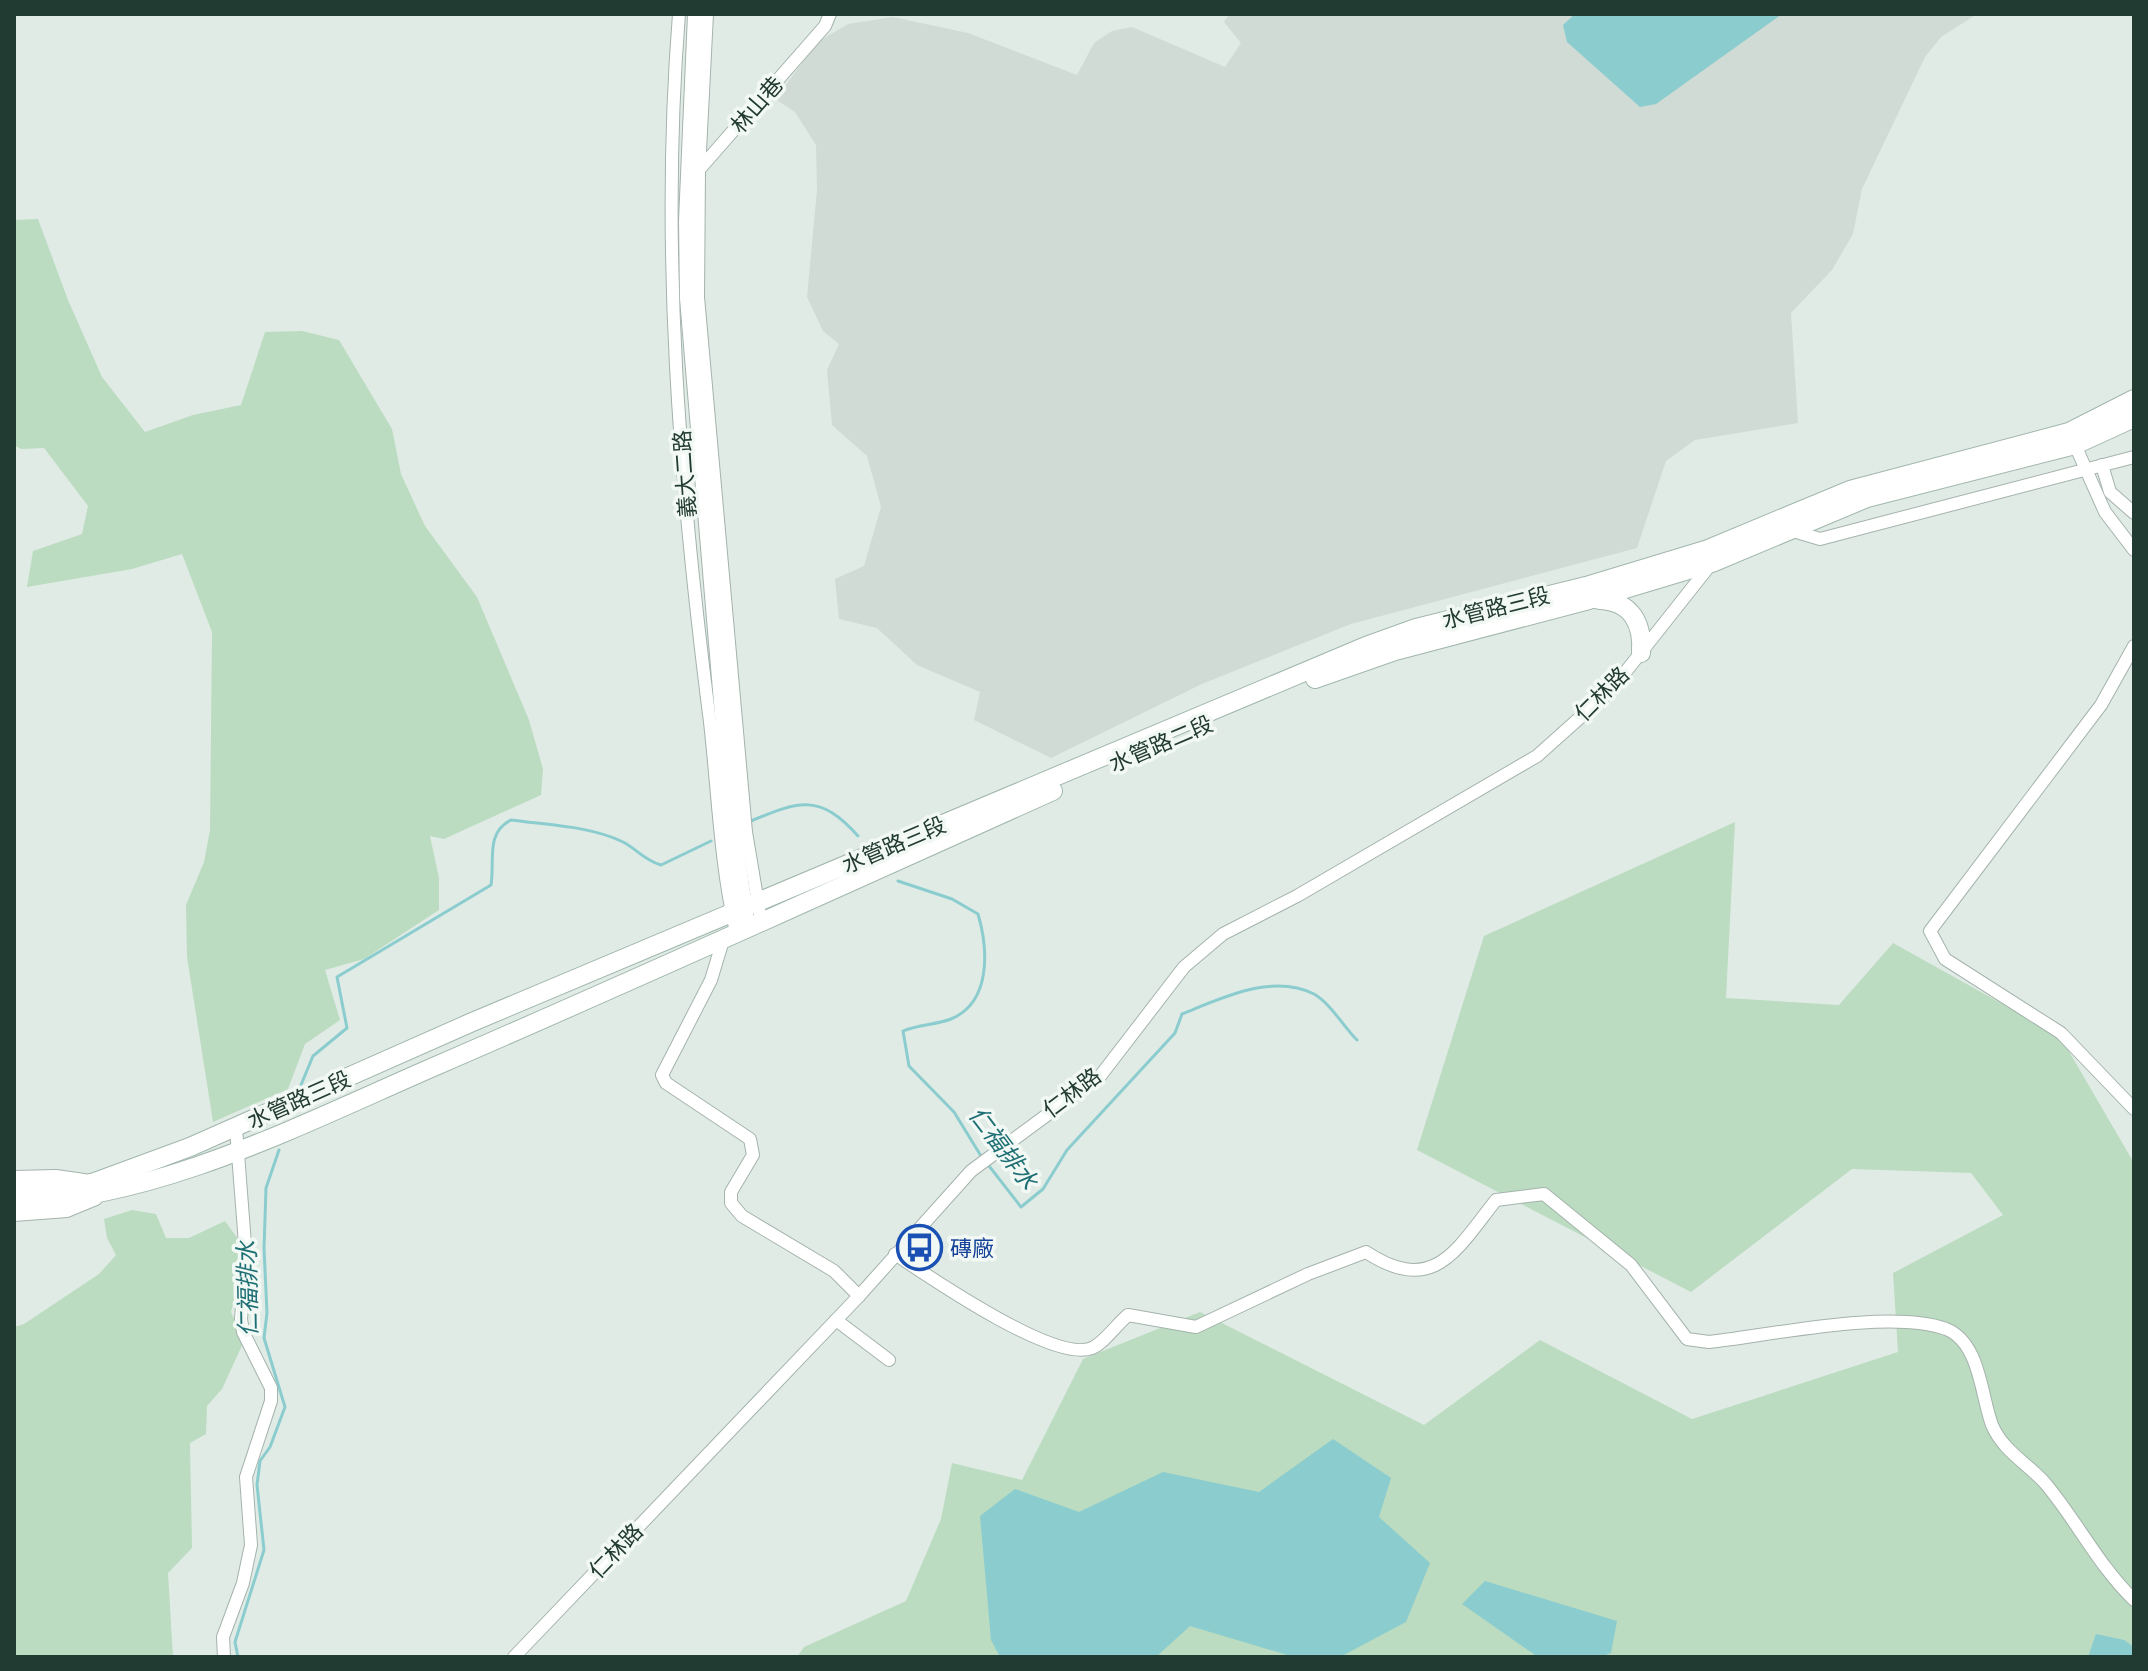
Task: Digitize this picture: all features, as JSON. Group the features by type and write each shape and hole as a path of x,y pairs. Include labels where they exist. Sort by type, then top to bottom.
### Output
{"main road":[{"name":"仁林路","path":"1710,556 1850,490 2069,432 2134,399"},
{"name":"仁林路","path":"1710,556 1790,530 1867,498 2075,445 2134,418"},
{"name":"水管路三段","path":"14,1203 71,1201 113,1192 238,1149 474,1050 743,920 1366,646 1416,628 1710,556"},
{"path":"1589,600 1710,556"},
{"name":"水管路二段","path":"743,920 1315,679 1456,633 1589,600"},
{"path":"1589,600 1622,604 1636,617 1642,632 1641,653"},
{"name":"水管路三段","path":"14,1189 67,1188 95,1182 236,1128 470,1023 743,920"}],"street":[{"name":"義大二路","path":"679,14 670,261 696,613 743,920"},
{"name":"義大二路","path":"694,172 696,14"},
{"name":"義大二路","path":"707,14 694,172 688,298 743,920"},
{"name":"林山巷","path":"694,172 825,26 830,14"},
{"path":"671,177 694,172"},
{"path":"2075,445 2105,512 2134,550"},
{"path":"1790,530 1820,539 2134,457"},
{"path":"2102,465 2110,492 2134,513"},
{"name":"仁林路","path":"514,1657 859,1296 971,1171 1101,1075 1184,967 1223,934 1297,896 1537,756 1612,689 1710,556"},
{"path":"2134,646 2101,705 1930,931 1945,959 2061,1033 2134,1109"},
{"path":"743,920 662,1075 666,1083 750,1139 753,1155 731,1192 731,1203 742,1216 834,1271 859,1296"},
{"path":"224,1657 223,1637 243,1583 251,1545 246,1477 271,1401 271,1388 243,1332 241,1319 246,1257 236,1128"},
{"name":"水管路三段","path":"14,1177 56,1176 95,1182"},
{"name":"水管路三段","path":"14,1215 67,1211 113,1192"},
{"path":"895,1254 965,1301 1030,1334 1076,1351 1094,1348 1128,1315 1196,1327 1308,1274 1366,1252 1387,1266 1424,1269 1447,1261 1496,1200 1544,1194 1631,1265 1687,1339 1709,1342 1888,1321 1920,1322 1949,1330 1960,1338 1971,1354 1993,1427 2008,1451 2045,1483 2111,1578 2134,1600"},
{"path":"836,1320 889,1360"}],"shaded area":[{"path":"1229,14 1977,14 1941,37 1925,57 1862,189 1853,234 1832,270 1791,313 1798,423 1695,440 1666,461 1637,548 1351,624 1202,684 1051,758 974,720 980,692 917,665 877,628 839,619 835,579 864,566 881,507 867,456 832,425 827,370 839,344 823,331 807,297 817,190 816,145 795,112 775,99 819,41 848,24 893,17 968,33 1077,75 1094,43 1112,31 1132,27 1225,67 1241,43 1224,22"}],"green space":[{"path":"38,219 68,300 102,377 145,432 193,415 241,405 265,332 302,331 339,340 392,429 401,474 425,526 477,597 529,720 543,769 541,795 444,839 430,836 439,878 439,910 364,959 325,970 340,1020 305,1044 288,1089 213,1122 187,957 186,905 204,862 210,830 212,632 182,554 132,569 27,587 33,551 82,534 88,506 44,448 21,449 14,445 14,220"},
{"path":"1735,822 1726,998 1839,1005 1893,943 2060,1036 2134,1163 2134,1657 797,1657 804,1647 906,1601 941,1519 952,1463 1022,1480 1083,1359 1200,1312 1424,1425 1540,1340 1692,1419 1898,1352 1893,1273 2003,1215 1971,1173 1852,1169 1691,1292 1417,1150 1484,936"},
{"path":"132,1210 156,1214 166,1238 189,1238 225,1221 238,1239 240,1275 231,1312 244,1341 222,1389 207,1406 206,1434 190,1443 192,1548 168,1573 173,1657 14,1657 14,1327 24,1324 99,1274 116,1255 107,1238 104,1219"}],"water":[{"path":"1575,14 1782,14 1656,104 1640,107 1567,42 1563,25"},
{"path":"1333,1439 1391,1478 1379,1517 1430,1563 1406,1622 1340,1657 1294,1657 1190,1626 1156,1657 1000,1657 991,1640 980,1516 1015,1489 1079,1512 1163,1472 1259,1492"},
{"path":"1485,1581 1617,1621 1611,1653 1600,1657 1538,1657 1462,1604"},
{"path":"2096,1634 2124,1640 2134,1647 2134,1657 2088,1657"}],"waterway":[{"name":"仁福排水","path":"751,821 783,809 808,805 832,813 858,836"},
{"name":"仁福排水","path":"301,1085 313,1056 347,1028 337,977 491,885 494,840 497,832 511,820 597,833 623,842 661,865 711,841"},
{"name":"仁福排水","path":"898,881 952,899 978,914 985,958 984,973 974,1000 951,1019 903,1031 909,1066 954,1112 981,1156"},
{"name":"仁福排水","path":"986,1162 1021,1207 1043,1189 1067,1150 1175,1033 1182,1014 1230,995 1264,987 1298,988 1320,998 1357,1040"},
{"name":"仁福排水","path":"238,1657 235,1642 264,1550 257,1485 260,1461 270,1447 285,1407 264,1338 267,1313 264,1248 266,1188 279,1150"}],"place":[{"name":"磚廠","path":"919,1248"}]}
